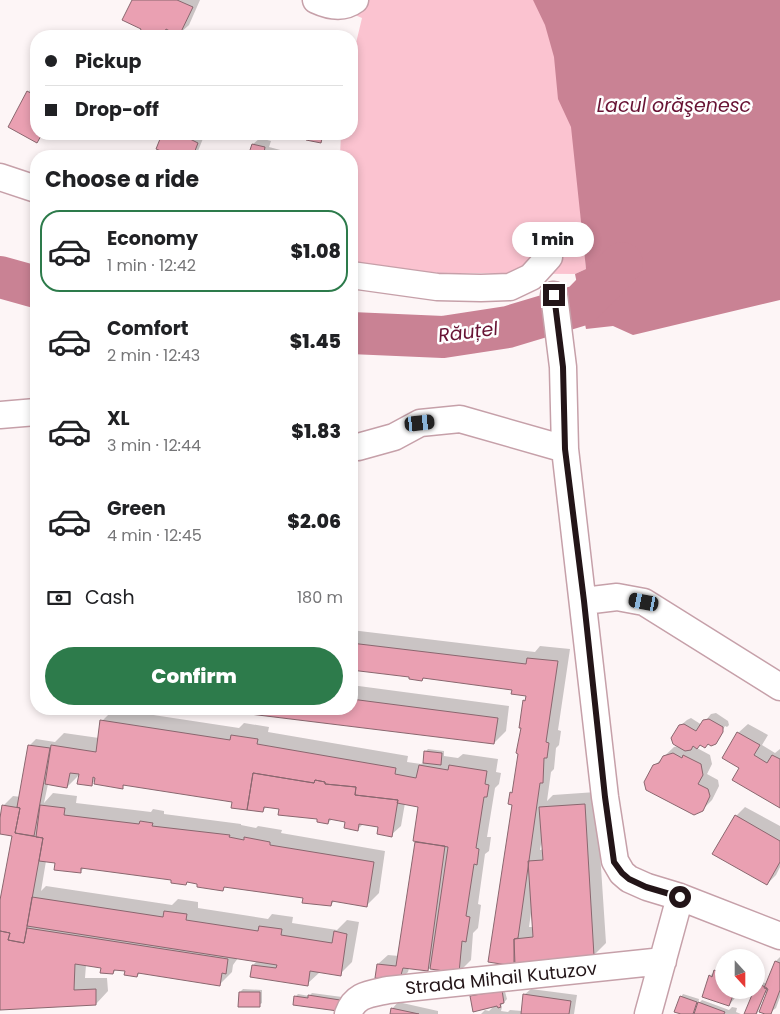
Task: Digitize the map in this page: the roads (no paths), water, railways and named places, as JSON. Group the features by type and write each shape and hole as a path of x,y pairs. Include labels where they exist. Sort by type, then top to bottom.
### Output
{"street":[{"path":"316,0 335,7 344,6 355,0"},
{"path":"0,177 30,187"},
{"path":"358,276 437,287 510,287 531,277 550,257"},
{"path":"554,295 563,367 565,449 614,862 622,873 646,887 680,897 780,936"},
{"path":"0,415 30,412"},
{"path":"358,447 394,437 420,423 460,419 565,449"},
{"path":"584,601 617,597 644,602 780,687"},
{"path":"648,1014 680,897"},
{"name":"Strada Mihail Kutuzov","path":"348,1014 350,1007 357,999 388,990 663,961"}],"water":[{"name":"Lacul orăşenesc","path":"533,0 780,0 780,300 633,335 613,326 586,329 575,274 586,269 571,127 558,99 554,57 545,25"}],"waterway":[{"name":"Răuțel","path":"358,333 443,337 508,327 581,305 622,263"},
{"name":"Răuțel","path":"0,277 30,285"}]}
